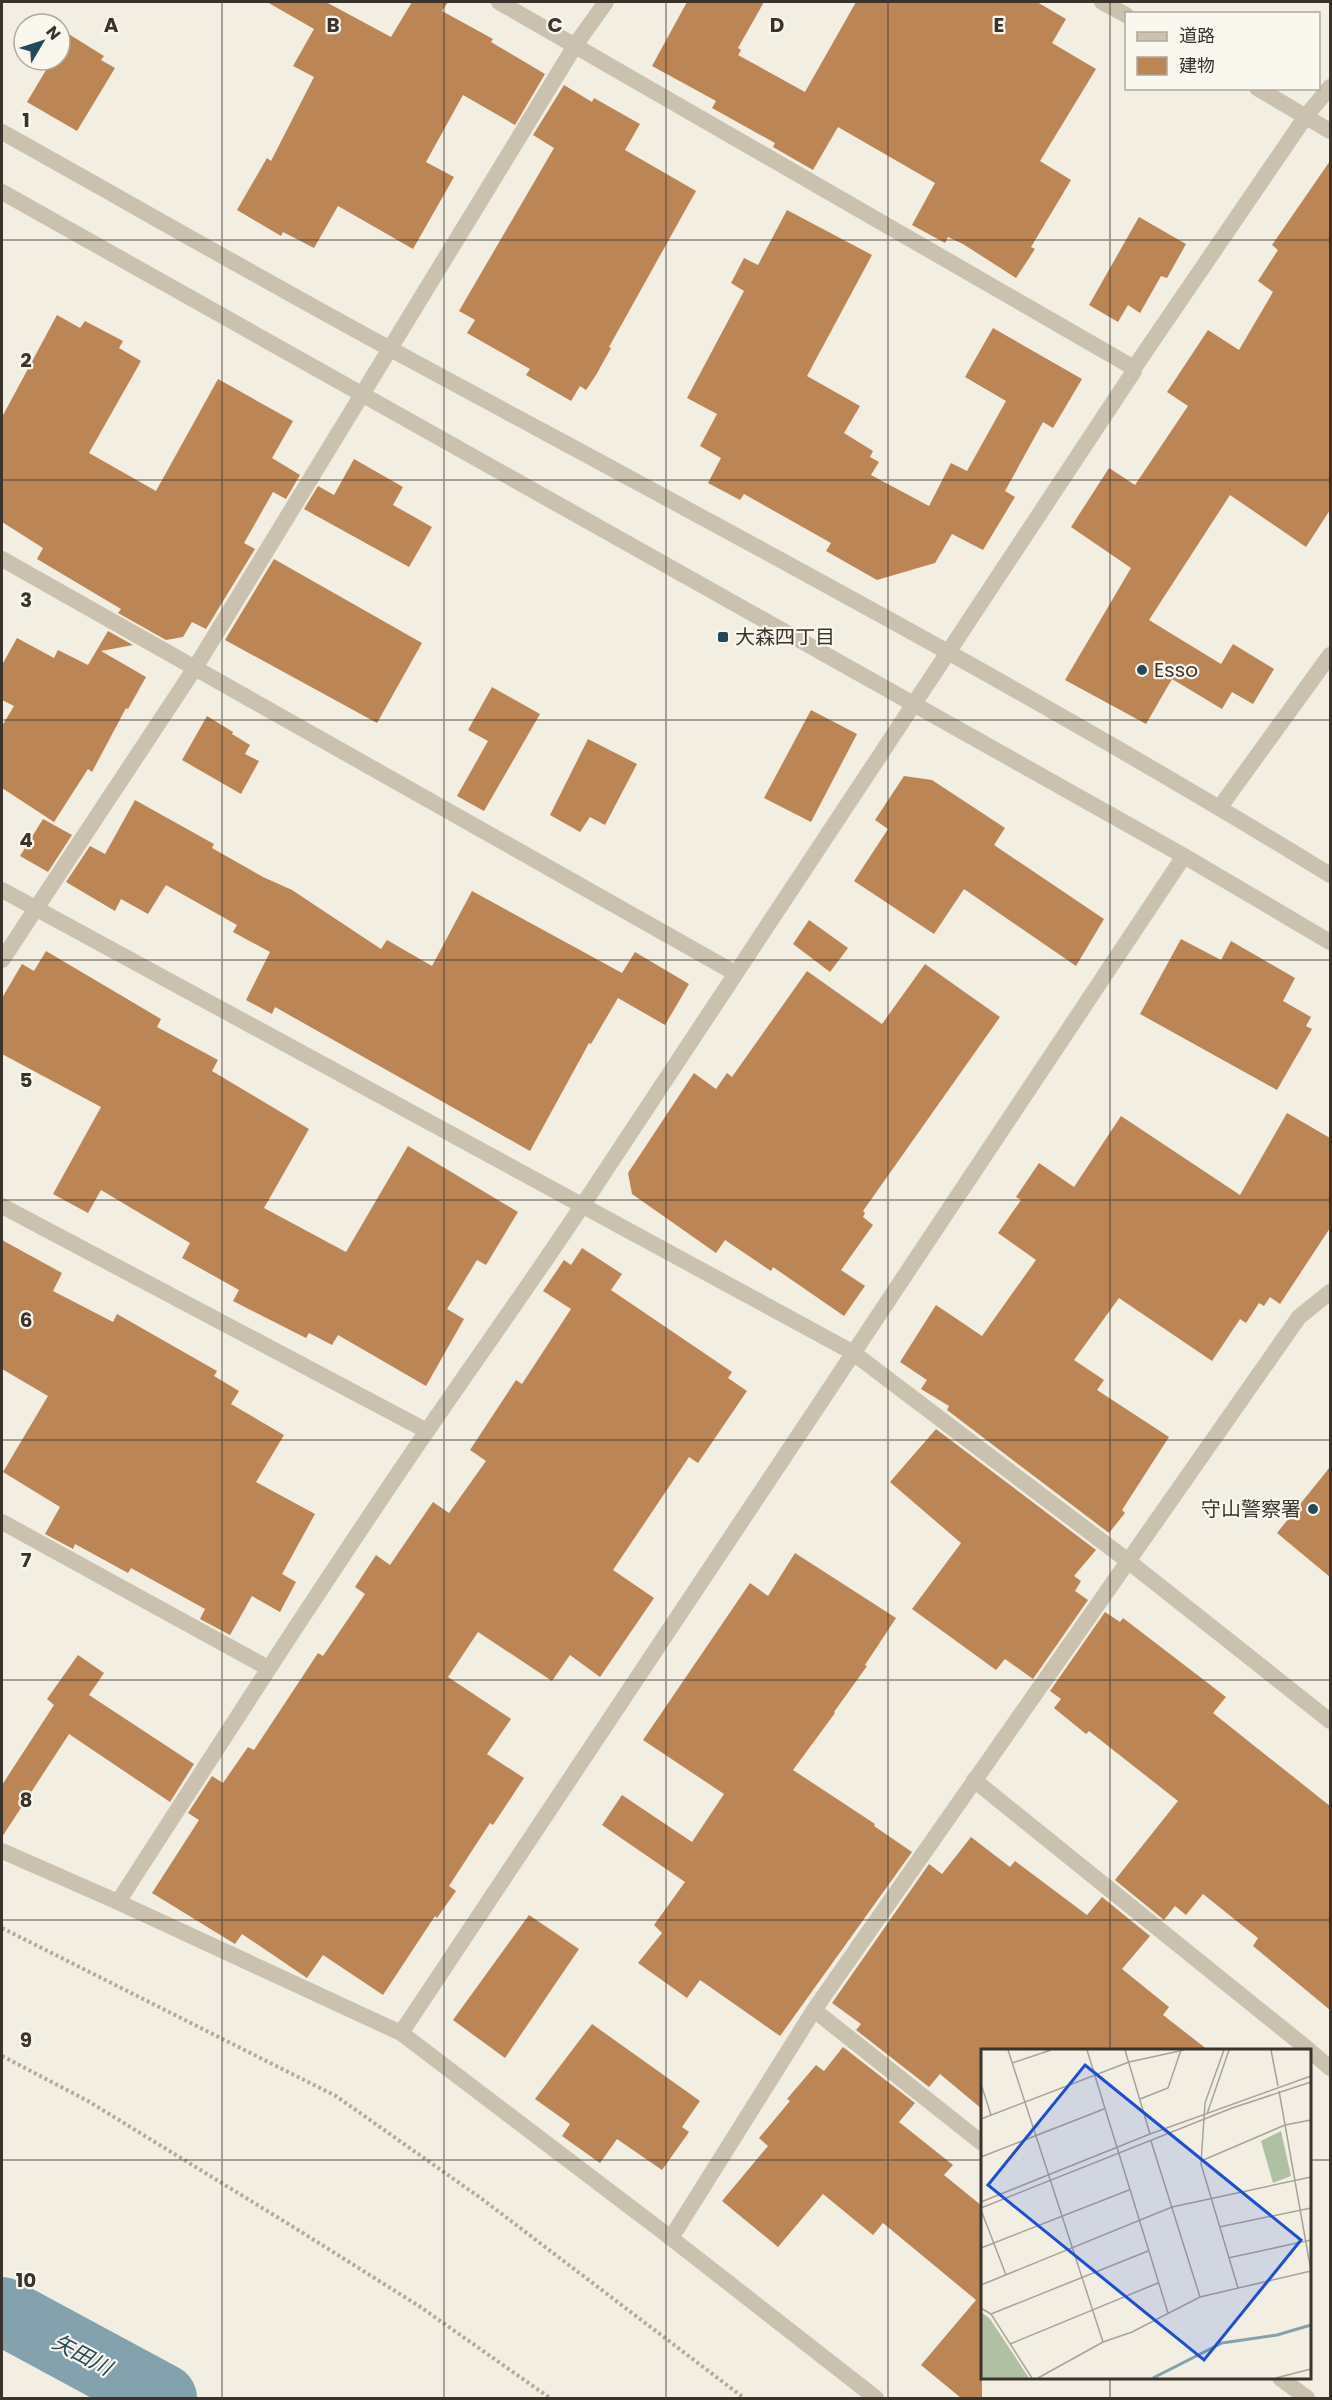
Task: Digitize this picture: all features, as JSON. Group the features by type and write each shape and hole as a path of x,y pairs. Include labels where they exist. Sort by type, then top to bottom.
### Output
{"street":[{"path":"499,2 576,44 1134,368"},
{"path":"2,960 195,668 576,44 606,2"},
{"path":"1102,2 1125,14"},
{"path":"118,1902 268,1668 582,1206 735,973 915,706 1134,368 1305,116 1330,87"},
{"path":"1260,90 1330,131"},
{"path":"2,132 390,349 949,651 1220,807 1330,875"},
{"path":"2,192 1184,856 1330,942"},
{"path":"2,559 735,973"},
{"path":"1220,807 1330,656"},
{"path":"401,2033 1184,856"},
{"path":"2,890 852,1352 1128,1561 1330,1721"},
{"path":"2,1206 427,1431"},
{"path":"671,2238 814,2010 974,1780 1299,1317 1326,1301"},
{"path":"2,1522 268,1668"},
{"path":"974,1780 1307,2049"},
{"path":"2,1851 401,2033 671,2238 876,2398"},
{"path":"814,2010 981,2142"},
{"path":"1311,2053 1330,2068"},
{"path":"1281,2379 1307,2398"}],"path":[{"path":"2,1928 336,2096 482,2199 744,2398"},
{"path":"2,2056 88,2101 295,2228 419,2306 550,2398"}],"building":[{"path":"267,2 326,2 391,37 412,2 448,2 442,11 493,39 491,42 545,74 515,125 463,95 426,162 454,177 413,249 338,206 314,248 283,232 281,236 237,210 267,158 271,161 314,77 293,66 314,29"},
{"path":"687,2 764,2 738,48 741,50 738,55 805,92 856,2 1037,2 1066,19 1052,43 1096,69 1040,161 1071,180 1031,247 1035,249 1016,278 963,244 948,237 945,243 912,225 935,183 838,127 813,170 773,147 775,143 712,108 716,101 652,66"},
{"path":"72,36 104,56 101,60 115,68 77,131 27,102 45,72 72,72"},
{"path":"564,85 592,102 594,98 640,124 625,150 696,191 609,347 611,348 596,375 586,390 580,386 571,401 526,375 530,369 467,333 475,320 459,311 554,148 533,135"},
{"path":"1330,161 1330,510 1306,547 1230,495 1149,620 1221,664 1233,644 1274,669 1253,704 1232,692 1222,709 1172,679 1146,724 1065,680 1131,568 1071,527 1109,468 1135,485 1188,406 1167,392 1208,330 1239,350 1273,292 1258,281 1278,250 1272,245"},
{"path":"787,210 872,255 807,376 860,406 844,433 873,451 870,457 879,462 871,475 929,506 951,463 967,471 1006,401 965,377 993,328 1082,379 1053,428 1043,422 1005,491 1015,497 983,550 952,534 935,563 877,580 826,551 831,543 744,494 740,500 708,483 721,458 700,446 717,414 687,398 744,291 731,283 744,258 758,265"},
{"path":"1139,217 1186,244 1167,278 1161,276 1140,313 1128,305 1118,322 1089,305"},
{"path":"57,315 80,328 85,321 123,341 119,348 141,361 89,453 156,491 218,379 293,421 272,458 300,475 286,499 273,492 244,543 255,549 206,629 192,622 183,637 166,640 118,613 121,609 37,559 43,548 2,522 2,417"},
{"path":"354,459 403,487 393,505 432,527 409,567 304,509 318,486 334,495"},
{"path":"274,559 422,643 377,723 225,640"},
{"path":"108,631 133,645 101,651 146,677 128,709 126,708 92,772 88,769 54,822 2,788 2,726 14,706 2,700 2,665 17,638 54,658 58,650 88,665"},
{"path":"492,687 540,714 484,811 457,796 488,741 468,730"},
{"path":"811,710 857,734 811,822 764,798"},
{"path":"207,716 250,745 245,754 259,761 241,794 182,760"},
{"path":"588,739 637,764 605,825 590,817 580,832 550,815"},
{"path":"904,776 932,780 1005,828 994,845 1104,919 1076,966 964,889 934,934 854,881 888,829 875,820"},
{"path":"135,800 214,844 212,848 263,877 292,890 381,949 387,940 432,966 472,891 622,973 635,952 689,984 665,1025 618,998 591,1044 589,1043 530,1151 275,1007 272,1014 246,1000 270,952 233,932 237,925 166,885 148,914 121,899 115,911 66,882 90,846 105,854"},
{"path":"43,819 72,835 48,872 20,856"},
{"path":"809,920 848,948 830,972 793,944"},
{"path":"1181,939 1221,960 1231,941 1295,978 1283,1001 1311,1017 1306,1026 1312,1029 1277,1090 1140,1014"},
{"path":"46,951 161,1019 157,1027 218,1060 212,1071 309,1129 264,1208 346,1252 408,1146 518,1212 486,1265 477,1260 447,1309 464,1319 426,1386 338,1335 332,1345 309,1333 306,1338 233,1301 239,1290 182,1258 190,1243 101,1190 88,1213 53,1194 101,1107 2,1054 2,998 22,964 34,971"},
{"path":"925,964 1000,1017 863,1211 865,1213 863,1217 873,1225 841,1270 865,1286 844,1316 773,1267 771,1271 725,1240 716,1253 632,1194 628,1173 694,1073 716,1089 727,1073 732,1077 807,971 882,1024"},
{"path":"1287,1113 1330,1138 1330,1228 1280,1304 1270,1297 1264,1306 1259,1303 1246,1323 1240,1319 1212,1361 1119,1298 1074,1360 1104,1380 1097,1390 1169,1437 1122,1510 1125,1513 1109,1533 947,1410 949,1406 921,1389 927,1380 900,1362 936,1305 982,1336 1036,1260 998,1233 1021,1200 1016,1197 1039,1163 1074,1187 1121,1116 1240,1195"},
{"path":"2,1240 62,1273 53,1291 113,1322 117,1314 217,1371 214,1376 239,1391 231,1404 284,1435 256,1482 315,1514 282,1574 296,1582 280,1612 252,1596 230,1635 200,1619 205,1609 131,1568 128,1573 75,1544 73,1549 45,1534 60,1507 3,1472 48,1396 2,1369"},
{"path":"582,1248 622,1274 611,1290 732,1372 728,1378 747,1391 698,1463 689,1457 613,1570 654,1598 600,1677 570,1655 552,1681 478,1632 448,1677 511,1719 487,1754 524,1778 493,1825 490,1823 449,1886 456,1891 437,1918 435,1916 383,1995 323,1955 307,1978 242,1934 235,1944 152,1893 199,1820 188,1813 212,1776 223,1783 248,1747 254,1750 318,1653 323,1656 365,1594 355,1587 376,1555 390,1565 433,1502 449,1513 486,1461 470,1450 516,1380 522,1384 571,1309 543,1291 564,1260 571,1265"},
{"path":"936,1429 1096,1550 1074,1576 1081,1581 1075,1591 1088,1600 1033,1679 1005,1659 996,1670 912,1609 961,1543 890,1482"},
{"name":"守山警察署","path":"1330,1467 1330,1577 1277,1533"},
{"path":"795,1553 896,1618 865,1665 867,1666 793,1770 875,1824 874,1826 912,1852 780,2036 700,1980 687,1998 638,1963 662,1933 654,1925 685,1882 602,1825 622,1795 692,1842 724,1794 643,1740 750,1583 768,1596"},
{"path":"1105,1612 1120,1622 1123,1618 1226,1697 1213,1713 1330,1806 1330,2010 1253,1946 1258,1938 1203,1894 1186,1915 1175,1906 1164,1920 1115,1880 1178,1801 1089,1731 1086,1734 1054,1708 1061,1699 1050,1691"},
{"path":"78,1655 104,1673 89,1695 194,1764 170,1802 69,1734 2,1837 2,1785 54,1705 47,1699"},
{"path":"971,1837 1010,1867 1015,1861 1087,1915 1102,1897 1150,1936 1122,1969 1169,2007 1163,2015 1207,2049 981,2049 981,2108 940,2074 929,2087 856,2030 861,2024 832,2003 929,1864 942,1874"},
{"path":"529,1915 579,1949 505,2058 453,2020"},
{"path":"592,2024 700,2101 682,2127 689,2132 662,2170 617,2139 600,2163 562,2136 570,2124 535,2099"},
{"path":"843,2047 915,2103 899,2122 953,2165 944,2175 981,2205 982,2398 961,2398 921,2365 976,2300 883,2223 873,2235 823,2194 778,2247 722,2201 768,2146 759,2138 790,2101 787,2099 816,2065 824,2071"}],"waterway":[{"name":"矢田川","path":"2,2311 163,2398"}],"place":[{"name":"大森四丁目","path":"723,637"},
{"name":"Esso","path":"1142,670"},
{"name":"守山警察署","path":"1313,1509"}]}
